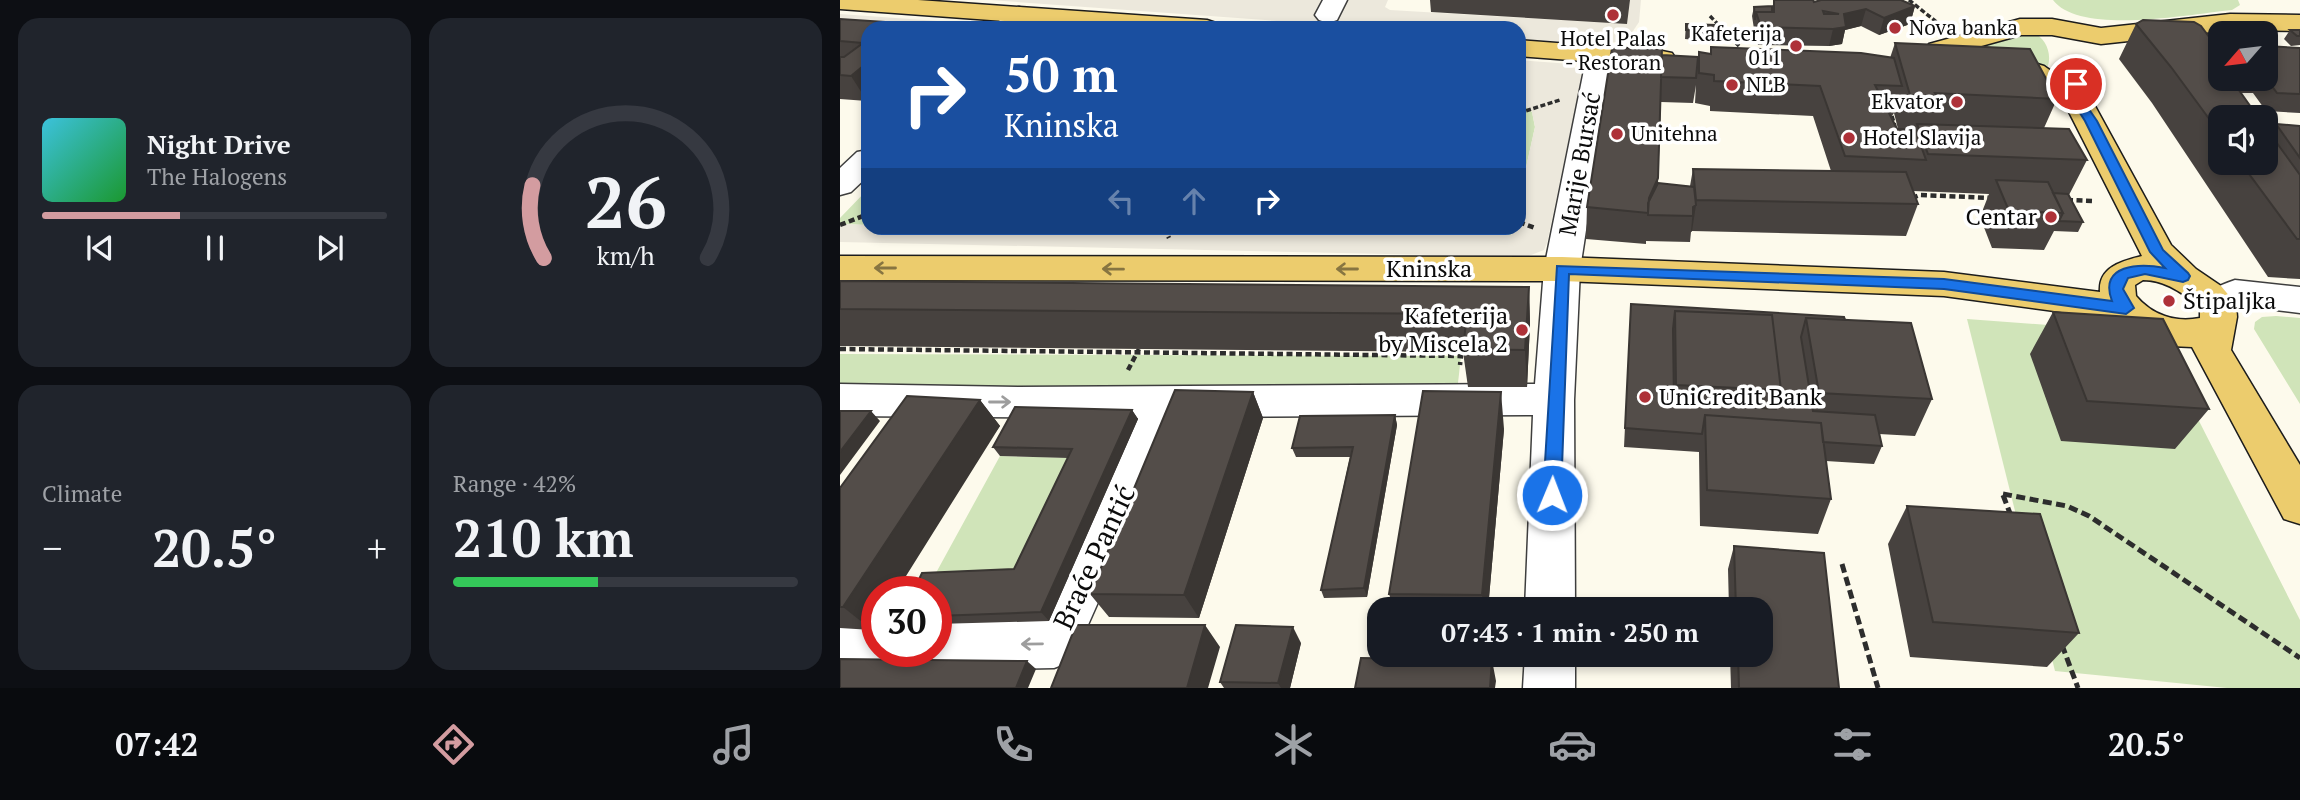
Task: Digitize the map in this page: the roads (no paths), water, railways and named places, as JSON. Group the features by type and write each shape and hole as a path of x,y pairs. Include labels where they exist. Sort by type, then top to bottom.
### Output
{"main road":[{"path":"840,2 1003,21"},
{"path":"2024,3 2091,121 2162,266 2203,289 2207,329 2300,505"},
{"path":"2078,102 2051,82 2012,64 1965,53 1925,52 2007,28 2038,26 2091,36 2123,35 2196,25 2260,8 2300,16"},
{"path":"2260,8 2300,23"},
{"path":"2078,102 2074,66 2079,52 2123,35"},
{"path":"1526,49 1692,60"},
{"path":"2162,266 2123,274 2117,281 2121,299 2150,325 2207,329"},
{"name":"Kninska","path":"840,268 1562,269 1944,284 2018,294 2121,299"}],"street":[{"name":"Marije Bursać","path":"1550,597 1554,400 1562,269 1600,55"},
{"path":"840,185 861,166"},
{"path":"2207,329 2235,293 2300,300"},
{"path":"840,400 1554,400"},
{"path":"878,444 908,402"},
{"name":"Braće Pantić","path":"952,646 1054,644 1166,402"},
{"path":"840,648 861,648"},
{"path":"1549,667 1549,688"}],"place":[{"name":"Hotel Palas - Restoran","path":"1613,15"},
{"name":"Nova banka","path":"1895,28"},
{"name":"Kafeterija 011","path":"1796,46"},
{"name":"NLB","path":"1732,85"},
{"name":"Ekvator","path":"1957,102"},
{"name":"Unitehna","path":"1617,134"},
{"name":"Hotel Slavija","path":"1849,138"},
{"name":"Centar","path":"2051,217"},
{"name":"Štipaljka","path":"2169,301"},
{"name":"Kafeterija by Miscela 2","path":"1522,330"},
{"name":"UniCredit Bank","path":"1645,397"}]}
